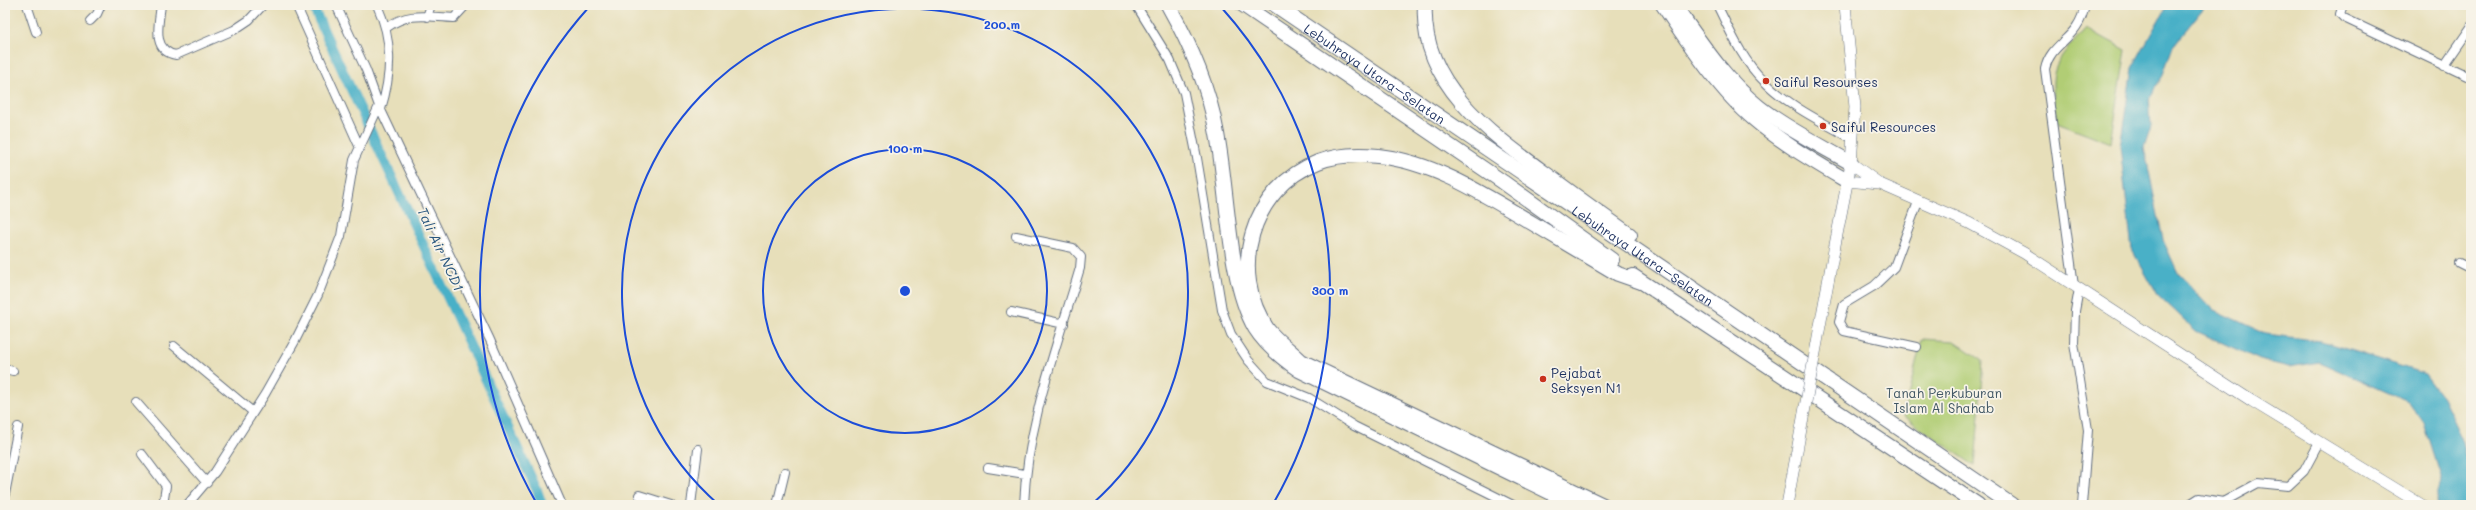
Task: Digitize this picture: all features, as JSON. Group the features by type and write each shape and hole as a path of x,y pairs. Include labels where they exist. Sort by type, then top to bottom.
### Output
{"highway":[{"path":"1168,5 1194,54 1207,90 1216,129 1242,295 1256,328 1287,362 1299,370 1576,505"},
{"name":"Lebuhraya Utara–Selatan","path":"1243,5 1503,182 1641,282 1978,505"},
{"name":"Lebuhraya Utara–Selatan","path":"1275,5 2012,505"},
{"path":"1425,5 1427,38 1434,60 1455,95 1476,119 1518,154 1646,246 1731,314"},
{"path":"1663,5 1686,40 1726,90 1753,118 1791,146 1847,181"},
{"path":"1674,5 1738,88 1759,107 1798,133 1851,162"},
{"path":"1603,505 1301,360 1269,331 1261,317 1247,273 1248,253 1253,228 1262,209 1287,179 1318,162 1337,157 1378,156 1424,168 1475,189 1618,274 1641,282"}],"main road":[{"path":"1786,505 1851,162 1855,90 1847,38 1845,5"},
{"path":"1851,162 1880,184 1918,202 1969,223 2008,244 2319,444 2422,505"},
{"path":"1847,181 1880,184"}],"street":[{"path":"27,5 36,32"},
{"path":"90,21 97,14 101,5"},
{"path":"161,5 158,30 160,45 167,53 176,55 234,30 249,20 263,5"},
{"path":"296,5 360,148"},
{"path":"336,5 366,70 378,110 490,340 562,505"},
{"path":"187,505 207,483 253,412 295,341 336,252 346,214 354,160 365,140 388,88 390,50 386,28 377,5"},
{"path":"427,17 431,5"},
{"path":"386,28 401,18 454,18 466,5"},
{"path":"1136,5 1170,60 1184,93 1197,158 1222,310 1231,334 1248,360 1267,381 1309,398 1354,426 1513,505"},
{"path":"2082,505 2088,430 2074,343 2077,288 2045,69 2049,56 2082,22 2085,5"},
{"path":"2343,5 2340,14 2344,18 2471,78"},
{"path":"1719,9 1740,49 1762,79 1789,101 1853,139"},
{"path":"2444,66 2471,27"},
{"path":"1917,347 1844,330 1839,322 1844,304 1874,286 1894,267 1918,202"},
{"path":"1016,236 1066,246 1080,254 1080,268 1040,404 1025,474 1024,505"},
{"path":"2459,262 2471,269"},
{"path":"1011,312 1064,324"},
{"path":"174,346 253,412"},
{"path":"136,402 207,483"},
{"path":"5,494 18,427"},
{"path":"2188,505 2199,498 2218,502 2226,501 2249,486 2258,483 2288,486 2304,471 2319,444"},
{"path":"691,505 698,449"},
{"path":"142,454 166,486 163,505"},
{"path":"988,468 1025,474"},
{"path":"777,505 785,472"},
{"path":"639,495 672,505"}],"green space":[{"path":"2086,28 2126,50 2111,143 2057,122 2053,90 2055,70 2065,52"},
{"name":"Tanah Perkuburan Islam Al Shahab","path":"1922,339 1954,341 1983,361 1975,466 1903,416"}],"water":[{"path":"2167,5 2206,5 2173,46 2162,77 2149,98 2151,126 2144,147 2163,240 2178,273 2212,309 2266,334 2321,341 2425,374 2442,397 2463,442 2471,474 2467,505 2436,505 2442,480 2424,423 2409,402 2319,362 2289,367 2260,360 2196,331 2157,294 2132,250 2120,146 2132,68"}],"waterway":[{"name":"Tali Air NCD1","path":"312,5 537,490 542,505"}],"place":[{"name":"Saiful Resourses","path":"1766,81"},
{"name":"Saiful Resources","path":"1823,126"},
{"name":"Pejabat Seksyen N1","path":"1543,379"}]}
